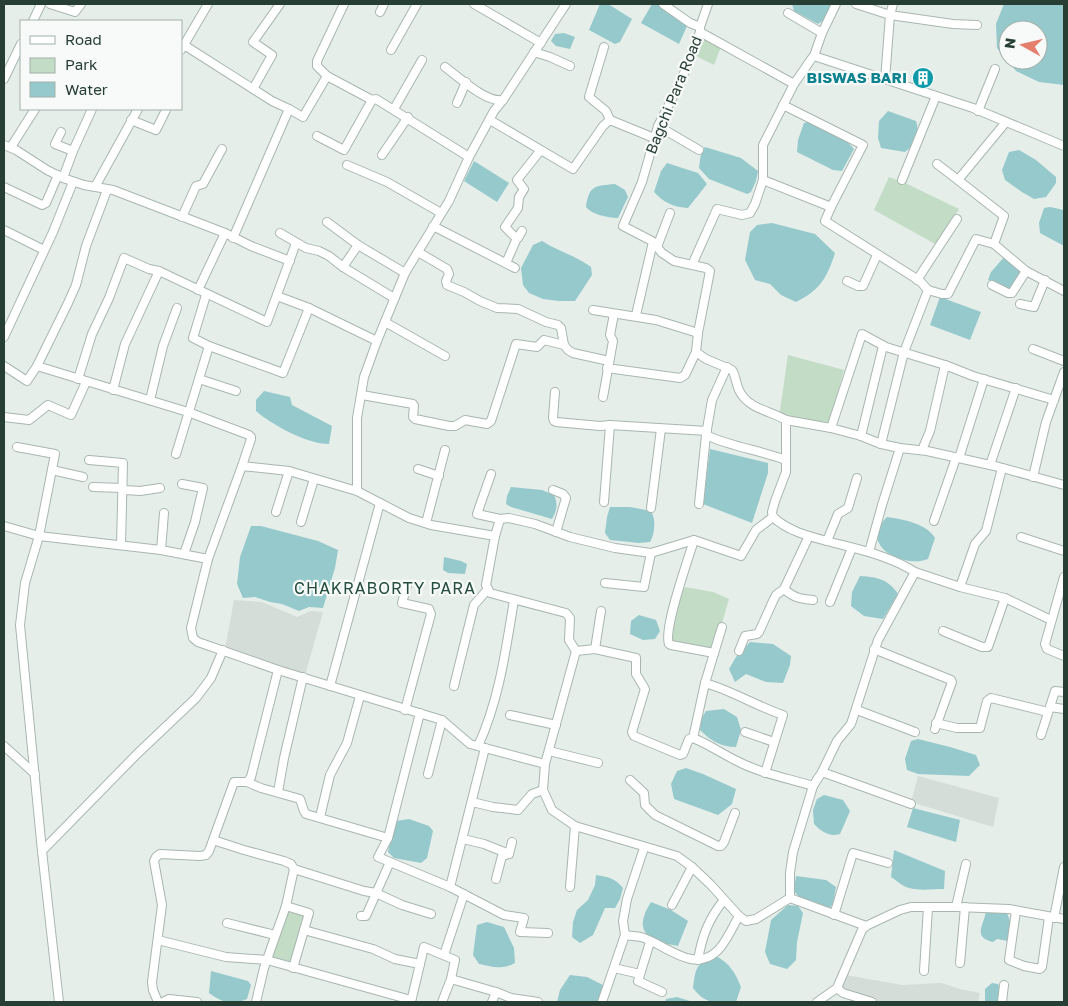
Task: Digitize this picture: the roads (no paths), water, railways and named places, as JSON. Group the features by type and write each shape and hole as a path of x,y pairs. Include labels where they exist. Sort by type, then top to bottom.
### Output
{"street":[{"path":"33,20 41,4"},
{"path":"50,4 75,12 81,4"},
{"path":"208,4 183,48 272,101 303,117 327,76"},
{"path":"253,89 272,56 253,42 280,4"},
{"path":"344,4 317,62 317,66 327,76 372,100 376,99 394,109 469,157"},
{"path":"380,12 384,4"},
{"path":"390,50 417,4"},
{"path":"474,4 541,42"},
{"path":"357,491 357,418 364,377 394,298 405,273 441,213 494,110 566,4"},
{"path":"663,4 700,30 794,84"},
{"name":"Bagchi Para Road","path":"608,365 680,378 685,375 696,352 710,271 706,268 674,261 655,245 623,226 642,182 658,126 681,81 708,4"},
{"path":"692,265 716,210 742,215 750,213 755,204 763,180 763,145 794,84 813,57 836,4"},
{"path":"856,4 890,15 953,24 977,25"},
{"path":"885,80 890,15 893,4"},
{"path":"788,13 822,33"},
{"path":"4,79 20,46"},
{"path":"604,47 589,97 606,111 610,120 654,138"},
{"path":"534,52 570,66"},
{"path":"813,57 936,96 1064,146"},
{"path":"394,109 422,60"},
{"path":"445,68 466,82 479,94 496,102 502,100"},
{"path":"978,111 995,69"},
{"path":"457,103 466,82"},
{"path":"902,180 936,96"},
{"path":"317,136 344,150 372,100"},
{"path":"783,105 864,145 825,217 825,221 917,280 928,290 948,294 977,238 994,244 1026,270 1064,291"},
{"path":"234,238 288,109"},
{"path":"34,110 7,146 73,182 113,190 225,233 290,261"},
{"path":"4,187 42,205 46,203 92,110"},
{"path":"95,187 137,110"},
{"path":"131,120 156,130 166,110"},
{"path":"382,155 408,117"},
{"path":"490,120 570,169 575,168 603,126 610,120"},
{"path":"958,180 1006,122"},
{"path":"658,126 699,150"},
{"path":"61,132 55,144 73,151"},
{"path":"182,217 196,186 203,184 222,149"},
{"path":"517,238 505,228 518,208 519,198 524,189 516,181 540,151"},
{"path":"938,164 1004,216 994,244"},
{"path":"347,165 387,182 441,213"},
{"path":"763,180 831,207"},
{"path":"4,337 7,323 44,250 73,182"},
{"path":"4,366 27,381 37,366 76,285 86,246 107,190"},
{"path":"636,316 655,245 670,213"},
{"path":"917,280 957,219"},
{"path":"327,222 405,273"},
{"path":"433,226 515,268"},
{"path":"4,230 44,250"},
{"path":"506,263 522,231"},
{"path":"198,290 225,233"},
{"path":"280,233 306,248 319,250 394,298"},
{"path":"78,379 92,334 109,298 124,258 149,269 159,271 206,295 267,322 296,242"},
{"path":"343,267 358,244"},
{"path":"418,252 447,268 450,274 446,281 447,285 497,308 518,310 558,325 561,328 564,345 568,350 608,365"},
{"path":"847,281 860,287 863,286 878,255"},
{"path":"992,285 1012,293 1026,270"},
{"path":"113,390 125,344 159,271"},
{"path":"1020,304 1034,307 1045,280"},
{"path":"881,444 904,352 928,290"},
{"path":"206,295 193,338 209,346 283,373 309,308"},
{"path":"277,296 309,308 377,341"},
{"path":"150,400 163,346 177,308"},
{"path":"593,310 656,320 698,333"},
{"path":"603,397 613,340 610,334 614,314"},
{"path":"385,322 445,356"},
{"path":"831,428 862,334 883,346 945,365 973,376 1054,400"},
{"path":"362,395 413,404 413,417 415,419 449,426 455,426 465,420 487,424 491,421 516,344 537,347 544,340 564,345"},
{"path":"176,454 209,346"},
{"path":"861,436 883,346"},
{"path":"1033,349 1064,361"},
{"path":"696,352 706,359 727,367 734,373 742,396 754,406 786,420 831,428 861,436 881,444 922,450 990,465 1064,485"},
{"path":"922,450 930,431 945,365"},
{"path":"37,366 188,412 251,437 208,558 191,633 198,642 303,678 442,720 470,744 545,764"},
{"path":"699,504 706,433 712,400 727,367"},
{"path":"1033,477 1046,422 1064,372"},
{"path":"934,521 958,458 984,379"},
{"path":"199,380 236,391"},
{"path":"4,417 29,420 48,405 71,415 86,382"},
{"path":"990,465 1016,388"},
{"path":"555,392 554,421 706,433 720,442 770,454 786,460"},
{"path":"773,517 772,512 786,472 786,420"},
{"path":"604,502 610,425"},
{"path":"651,508 661,429"},
{"path":"17,446 55,454 39,536 25,584 20,615 42,851 60,1002"},
{"path":"870,552 900,448"},
{"path":"426,523 445,450"},
{"path":"89,460 123,463 121,545"},
{"path":"242,466 289,470 357,491 410,518 426,523 495,536"},
{"path":"960,587 975,544 986,531 1002,468"},
{"path":"418,469 439,476"},
{"path":"52,470 83,477"},
{"path":"276,512 289,470"},
{"path":"491,474 477,514 535,524 556,532 615,548 650,552 694,540 742,556 756,530 773,517"},
{"path":"827,541 838,514 848,508 857,478"},
{"path":"301,522 314,479"},
{"path":"182,484 203,488 195,522 184,554"},
{"path":"93,487 123,488 125,490 140,491 160,488"},
{"path":"552,490 563,494 566,498 556,532"},
{"path":"330,686 380,503"},
{"path":"161,550 164,513"},
{"path":"773,517 801,534 870,552 906,566 915,572 960,587 1006,598 1051,620"},
{"path":"500,519 486,585 490,593 568,615 570,618 569,640 576,651 545,764 543,790 552,810 575,826 644,848 677,856 692,867 746,921 756,919 790,898"},
{"path":"4,526 39,536 161,550 208,558"},
{"path":"739,651 745,636 759,632 772,601 784,589 809,536"},
{"path":"1021,537 1064,551"},
{"path":"694,540 671,617 668,640 671,645 714,653"},
{"path":"830,602 852,548"},
{"path":"605,583 644,587 650,552"},
{"path":"790,898 790,873 793,852 813,786 822,772 837,740 851,724 857,710 874,649 915,572"},
{"path":"1064,577 1062,593 1051,620 1045,647 1064,656"},
{"path":"405,710 431,614 428,610 402,603 407,585"},
{"path":"454,686 474,605 488,589"},
{"path":"784,589 791,596 798,599 813,600"},
{"path":"943,630 982,647 988,647 1006,598"},
{"path":"450,887 472,802 485,730 496,692 514,600"},
{"path":"595,649 601,612"},
{"path":"576,651 595,649 634,656 636,658 636,676 645,688 633,735 680,755 683,754 690,739 693,738 722,627"},
{"path":"874,649 952,680 936,726 980,728 987,701 991,698 1049,709 1064,709"},
{"path":"42,851 130,761 196,698 211,678 223,650"},
{"path":"247,782 251,777 278,670"},
{"path":"278,792 303,678"},
{"path":"706,683 742,696 754,704 783,715 765,772"},
{"path":"1042,735 1055,690 1064,692"},
{"path":"320,817 330,775 347,743 360,696"},
{"path":"857,710 915,732"},
{"path":"420,713 388,838 378,857 450,887 504,915 524,918 520,932 548,933"},
{"path":"510,715 556,725"},
{"path":"428,774 442,720"},
{"path":"745,732 774,742"},
{"path":"693,738 712,746 735,760 765,772 813,786"},
{"path":"4,746 35,774"},
{"path":"549,751 598,763"},
{"path":"822,772 911,804"},
{"path":"630,780 644,793 645,805 655,814 718,846 721,846 724,842 735,813"},
{"path":"158,1002 152,982 162,905 155,868 156,857 165,854 206,855 234,782 247,782 300,799 304,812 388,838"},
{"path":"472,802 518,810 532,794 543,790"},
{"path":"570,887 575,826"},
{"path":"463,839 484,844 510,854"},
{"path":"213,840 284,861 291,864 294,870 286,906 267,960 256,1002"},
{"path":"510,854 512,842"},
{"path":"602,1002 625,935 623,921 627,899 644,848"},
{"path":"834,914 853,853 888,863"},
{"path":"496,878 502,856 510,854"},
{"path":"362,916 366,916 390,862"},
{"path":"956,906 966,864"},
{"path":"672,904 692,867"},
{"path":"1016,911 1009,960 1024,966 1040,969 1064,867"},
{"path":"294,870 376,893 431,914"},
{"path":"444,955 464,894"},
{"path":"790,898 866,926"},
{"path":"698,960 701,944 710,920 724,900"},
{"path":"286,906 308,913 294,968"},
{"path":"817,1002 836,988 862,930 866,926 900,910 911,907 956,906 1016,911 1064,919"},
{"path":"924,971 928,907"},
{"path":"960,963 965,907"},
{"path":"625,935 641,937 678,955 698,960 716,953 739,916"},
{"path":"227,923 275,935"},
{"path":"304,930 373,949 395,959 420,964"},
{"path":"158,940 226,957 267,960 411,1001 424,947 455,960 451,979 442,1002"},
{"path":"650,942 638,981 662,992"},
{"path":"614,968 640,974"},
{"path":"451,979 511,998 538,1002"},
{"path":"1002,1002 1004,985"},
{"path":"836,988 843,993 872,1002"},
{"path":"492,1002 496,992"},
{"path":"163,1002 168,999 197,1002"}],"water":[{"path":"600,4 608,4 632,19 620,42 615,44 589,30"},
{"path":"652,4 658,4 685,21 687,26 679,44 641,23"},
{"path":"792,4 833,4 824,20 818,24 794,11"},
{"path":"1004,4 1064,4 1064,85 1039,82 1015,70 1048,70 1048,20 998,20 998,49 996,24"},
{"path":"564,33 575,37 570,49 556,46 551,41 555,34"},
{"path":"888,111 916,121 917,130 915,138 905,152 881,148 878,138 879,121"},
{"path":"813,121 845,139 854,149 842,171 833,170 797,152 798,140 804,123"},
{"path":"705,147 741,158 758,171 751,192 747,194 709,179 699,168 701,153"},
{"path":"1019,150 1036,160 1056,177 1056,183 1046,197 1034,199 1005,180 1002,170 1009,152"},
{"path":"474,161 509,183 497,202 464,181"},
{"path":"667,163 698,173 707,184 688,208 670,204 654,192 661,171"},
{"path":"615,184 625,190 628,197 618,218 600,215 586,207 589,194 594,188"},
{"path":"1050,207 1064,210 1064,246 1040,233 1039,223 1044,208"},
{"path":"772,223 815,234 835,253 822,282 811,293 796,302 781,295 770,284 755,280 745,260 750,232 757,225"},
{"path":"542,241 591,267 592,275 575,301 543,299 529,293 523,285 521,268 533,245"},
{"path":"1005,256 1021,269 1019,277 1009,291 988,280 991,272"},
{"path":"940,297 981,312 970,340 930,325"},
{"path":"264,391 290,397 292,405 332,426 329,444 311,441 290,433 256,411 256,400"},
{"path":"710,449 768,463 768,473 752,523 703,504"},
{"path":"511,487 542,490 554,495 556,507 552,519 506,504"},
{"path":"610,507 630,507 651,511 654,518 654,526 650,542 639,543 610,540 605,533"},
{"path":"887,517 914,523 931,533 935,538 928,559 907,561 887,552 880,545 877,537 879,527"},
{"path":"251,526 261,526 318,541 338,550 335,568 323,608 309,607 299,611 282,604 255,597 243,598 237,584 240,557"},
{"path":"444,557 467,564 465,574 448,573 443,570"},
{"path":"860,576 882,580 890,585 898,594 883,619 864,616 851,606 852,592"},
{"path":"639,615 656,620 660,631 655,639 643,640 630,634 631,621"},
{"path":"750,642 773,644 791,656 790,665 783,683 766,682 746,674 735,682 729,669 736,657"},
{"path":"724,709 737,717 741,730 736,747 725,746 716,742 700,730 701,719 706,711"},
{"path":"918,739 976,755 980,765 969,776 918,774 907,770 905,759 911,741"},
{"path":"686,768 736,789 732,804 718,815 674,799 671,784 677,771"},
{"path":"824,795 843,800 850,811 840,834 832,835 826,833 814,824 813,810 817,799"},
{"path":"913,808 960,820 956,842 907,827"},
{"path":"409,819 429,826 433,831 427,858 421,863 394,858 388,852 396,821"},
{"path":"894,850 945,871 944,889 922,890 909,888 891,877"},
{"path":"596,875 611,878 623,888 615,908 605,908 593,935 580,943 572,937 573,922 577,910 588,900 595,885"},
{"path":"796,876 826,880 836,887 833,903 830,908 801,899 794,891"},
{"path":"651,902 671,910 688,921 678,946 658,941 646,933 643,928 643,921 645,912"},
{"path":"788,905 798,906 803,913 797,942 796,960 787,969 770,964 765,952 771,920"},
{"path":"986,911 1007,913 1010,921 1008,941 997,939 993,942 983,937 981,930"},
{"path":"487,922 504,927 514,948 515,963 501,967 479,964 473,955 477,925"},
{"path":"716,956 728,965 739,982 741,987 736,1002 712,1002 703,998 693,988 698,967"},
{"path":"211,971 248,981 251,985 247,999 232,1003 218,999 209,993"},
{"path":"570,975 587,977 605,986 598,1002 557,1002 560,990"},
{"path":"992,983 998,984 1000,989 999,1002 985,1002 985,989"},
{"path":"677,997 693,1002 665,1002 666,999"}],"place":[{"name":"BISWAS BARI","path":"923,78"}],"district":[{"name":"CHAKRABORTY PARA","path":"385,588"}]}
